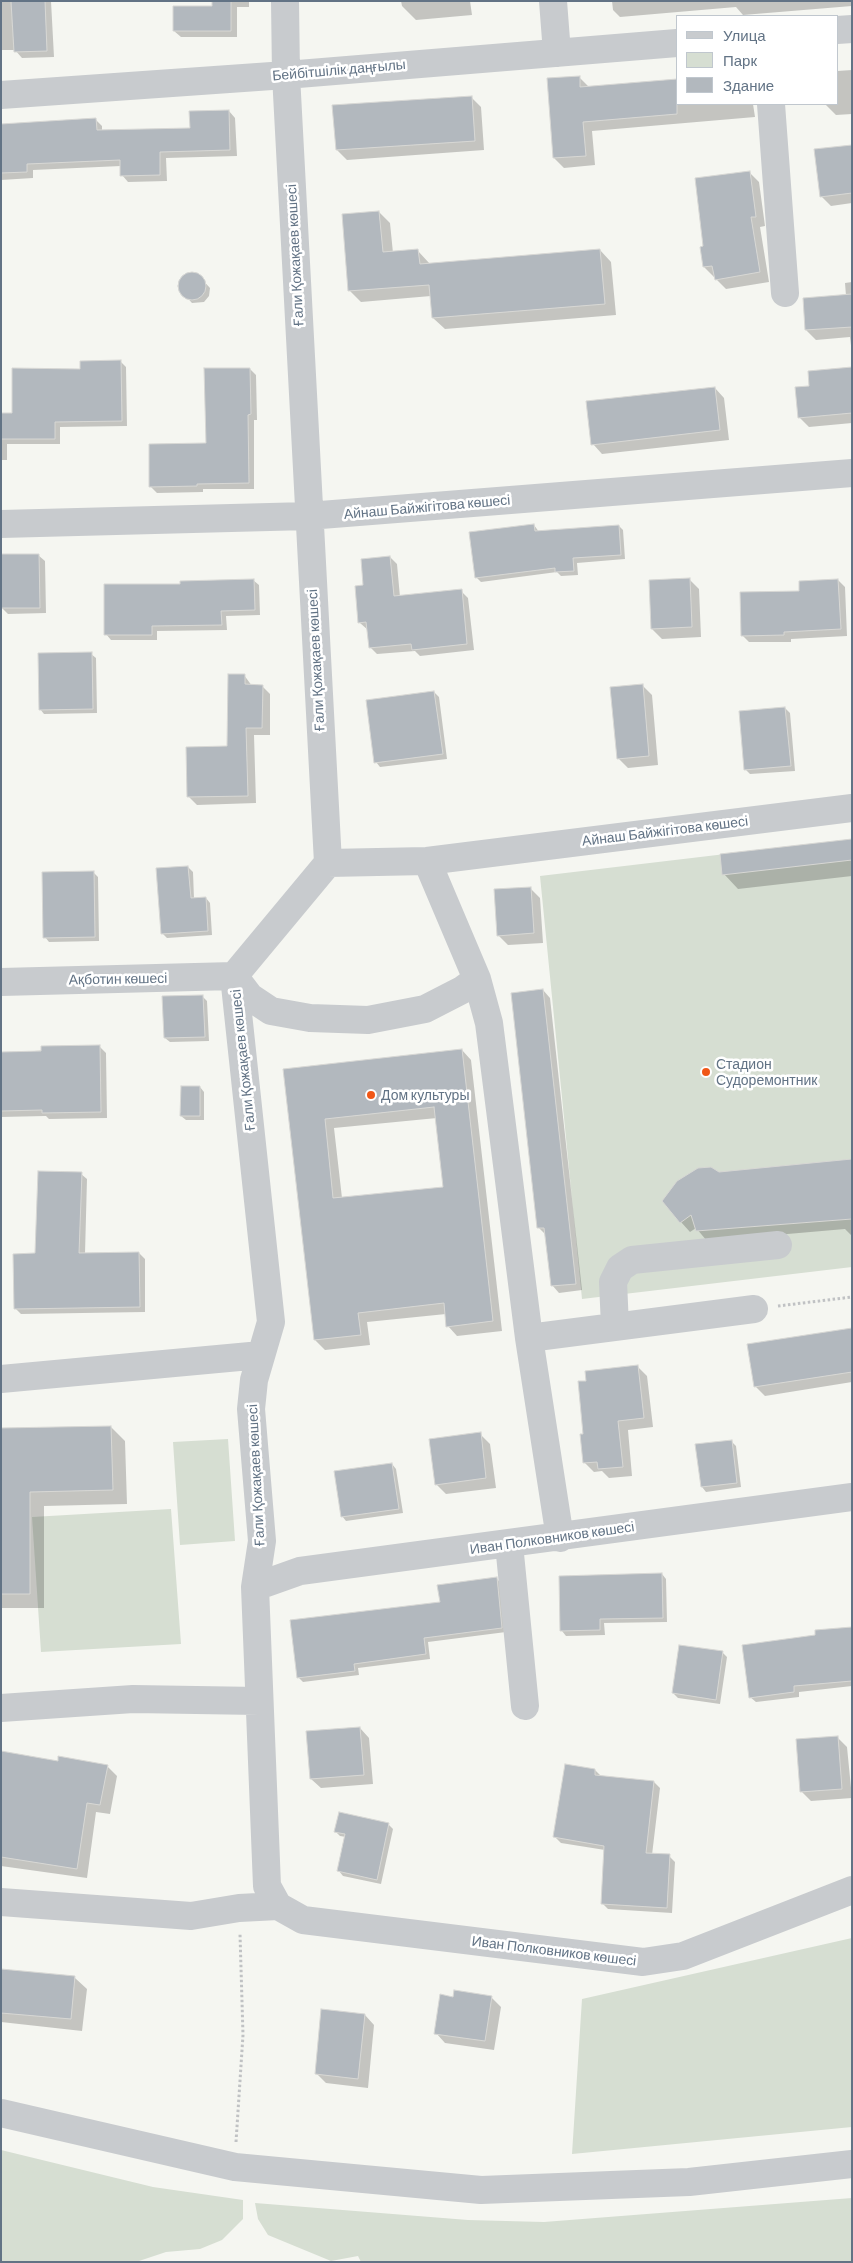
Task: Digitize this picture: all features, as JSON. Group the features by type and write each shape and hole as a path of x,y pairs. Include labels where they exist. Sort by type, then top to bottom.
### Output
{"street":[{"name":"Ғали Қожақаев көшесі","path":"278,1906 267,1886 255,1587 262,1541 251,1409 254,1380 272,1322 234,976 328,863 308,516 286,75 285,1"},
{"path":"553,1 557,53"},
{"path":"838,30 852,29"},
{"name":"Бейбітшілік даңғылы","path":"1,95 286,75 676,43"},
{"path":"770,105 785,293"},
{"name":"Айнаш Байжігітова көшесі","path":"1,524 308,516 852,473"},
{"name":"Айнаш Байжігітова көшесі","path":"328,863 428,861 852,808"},
{"path":"428,861 478,979 489,1023 529,1338 560,1538"},
{"path":"234,976 250,997 271,1011 310,1018 368,1020 426,1010 478,979"},
{"name":"Ақботин көшесі","path":"1,982 234,976"},
{"path":"615,1326 613,1282 620,1268 632,1260 778,1245"},
{"path":"529,1338 754,1309"},
{"path":"1,1379 261,1355"},
{"name":"Иван Полковников көшесі","path":"255,1587 300,1571 560,1538 852,1497"},
{"path":"509,1544 525,1706"},
{"path":"1,1708 133,1699 259,1702"},
{"name":"Иван Полковников көшесі","path":"278,1906 304,1920 643,1962 682,1956 852,1890"},
{"path":"1,1902 191,1916 239,1908 278,1906"},
{"path":"1,2112 235,2167 481,2190 689,2182 852,2164"}],"path":[{"path":"754,1309 852,1297"},
{"path":"235,2167 243,2035 239,1908"}],"green space":[{"name":"Стадион Судоремонтник","path":"852,839 852,1267 582,1299 540,876"},
{"path":"228,1439 235,1541 180,1545 173,1442"},
{"path":"171,1509 181,1644 41,1652 32,1517"},
{"path":"852,1938 852,2127 572,2154 582,1999"},
{"path":"1,2150 153,2187 243,2200 243,2219 222,2240 200,2249 166,2252 136,2262 1,2262"},
{"path":"852,2198 852,2262 361,2262 358,2256 331,2261 268,2235 258,2219 255,2203 468,2220 544,2222"}],"building":[{"path":"11,1 45,1 47,51 14,52"},
{"path":"212,1 231,1 231,31 173,31 173,6 212,6"},
{"path":"580,76 580,87 676,79 677,114 583,122 586,156 553,158 547,78"},
{"path":"472,96 475,141 336,150 332,105"},
{"path":"229,110 230,150 160,152 160,175 120,176 120,160 27,164 27,172 1,173 1,124 96,118 97,130 190,128 189,111"},
{"path":"852,145 852,193 820,197 814,149"},
{"path":"750,171 756,217 751,217 760,272 715,280 712,266 703,267 700,247 703,246 695,178"},
{"path":"379,211 383,252 418,249 420,264 600,249 605,304 432,318 429,285 348,291 342,214"},
{"path":"192,272 202,276 206,286 202,296 192,300 182,296 178,286 182,276"},
{"path":"852,294 852,327 805,330 803,298"},
{"path":"121,360 122,421 55,422 55,439 1,439 1,413 12,413 12,368 80,369 80,361"},
{"path":"852,367 852,413 798,418 795,387 809,386 808,371"},
{"path":"204,368 250,368 251,414 248,415 249,483 149,487 149,444 206,443"},
{"path":"715,387 720,430 591,445 586,401"},
{"path":"534,524 535,531 619,525 621,555 573,558 574,571 555,572 555,568 475,578 469,532"},
{"path":"1,554 39,554 40,608 1,608"},
{"path":"390,556 394,596 462,589 467,644 412,650 411,644 369,648 366,622 358,623 355,586 363,585 361,559"},
{"path":"690,578 692,627 651,629 649,580"},
{"path":"254,579 255,610 221,611 222,625 152,626 152,635 104,635 104,584 180,584 180,581"},
{"path":"838,579 841,629 784,632 784,635 741,636 740,592 799,591 799,581"},
{"path":"92,652 93,709 39,710 38,653"},
{"path":"228,674 245,674 245,684 263,685 262,728 246,728 248,796 187,797 186,747 227,746"},
{"path":"643,684 649,756 617,759 610,687"},
{"path":"434,691 443,754 374,763 366,700"},
{"path":"785,707 791,766 744,770 739,711"},
{"path":"852,839 852,860 722,875 720,854"},
{"path":"188,866 191,898 206,897 208,931 161,934 156,868"},
{"path":"94,871 95,937 43,938 42,872"},
{"path":"531,887 534,933 497,936 494,889"},
{"path":"543,989 576,1284 551,1286 544,1228 537,1228 511,993"},
{"path":"203,995 205,1037 164,1038 162,996"},
{"path":"100,1045 101,1112 42,1113 42,1110 1,1111 1,1052 41,1051 41,1046"},
{"path":"462,1049 493,1321 446,1327 444,1303 358,1313 361,1335 314,1340 283,1069","holes":["434,1107 443,1187 333,1198 325,1119"]},
{"path":"181,1086 200,1086 200,1116 180,1116"},
{"path":"852,1159 852,1219 696,1231 691,1215 680,1223 662,1201 677,1181 698,1168 711,1167 719,1172"},
{"path":"38,1171 82,1172 79,1253 139,1252 140,1307 14,1309 13,1254 35,1253"},
{"path":"852,1328 852,1372 754,1387 747,1344"},
{"path":"638,1365 644,1418 618,1421 623,1467 598,1469 597,1462 583,1463 580,1434 583,1434 578,1381 586,1381 585,1371"},
{"path":"111,1426 113,1490 30,1492 30,1594 1,1594 1,1428"},
{"path":"481,1432 486,1478 435,1485 429,1439"},
{"path":"732,1440 737,1483 701,1487 695,1444"},
{"path":"392,1463 399,1509 341,1517 334,1471"},
{"path":"662,1573 663,1618 600,1619 600,1630 560,1631 559,1576"},
{"path":"497,1577 502,1628 424,1638 426,1654 354,1664 355,1671 297,1678 290,1620 440,1602 437,1585"},
{"path":"852,1627 852,1681 794,1686 794,1692 749,1698 742,1645 815,1635 815,1630"},
{"path":"679,1645 723,1651 716,1700 672,1693"},
{"path":"360,1727 364,1775 310,1779 306,1731"},
{"path":"838,1736 842,1789 800,1792 796,1739"},
{"path":"1,1751 58,1761 58,1756 108,1765 100,1805 87,1803 77,1869 1,1857"},
{"path":"565,1764 595,1769 595,1775 654,1781 646,1853 670,1854 667,1908 601,1904 604,1846 553,1837"},
{"path":"339,1812 389,1823 377,1880 337,1871 345,1834 334,1832"},
{"path":"1,1969 75,1976 71,2019 1,2013"},
{"path":"454,1990 492,1996 485,2041 434,2034 440,1994 453,1997"},
{"path":"321,2009 365,2014 358,2079 315,2074"}],"place":[{"name":"Стадион Судоремонтник","path":"706,1072"},
{"name":"Дом культуры","path":"371,1095"}]}
